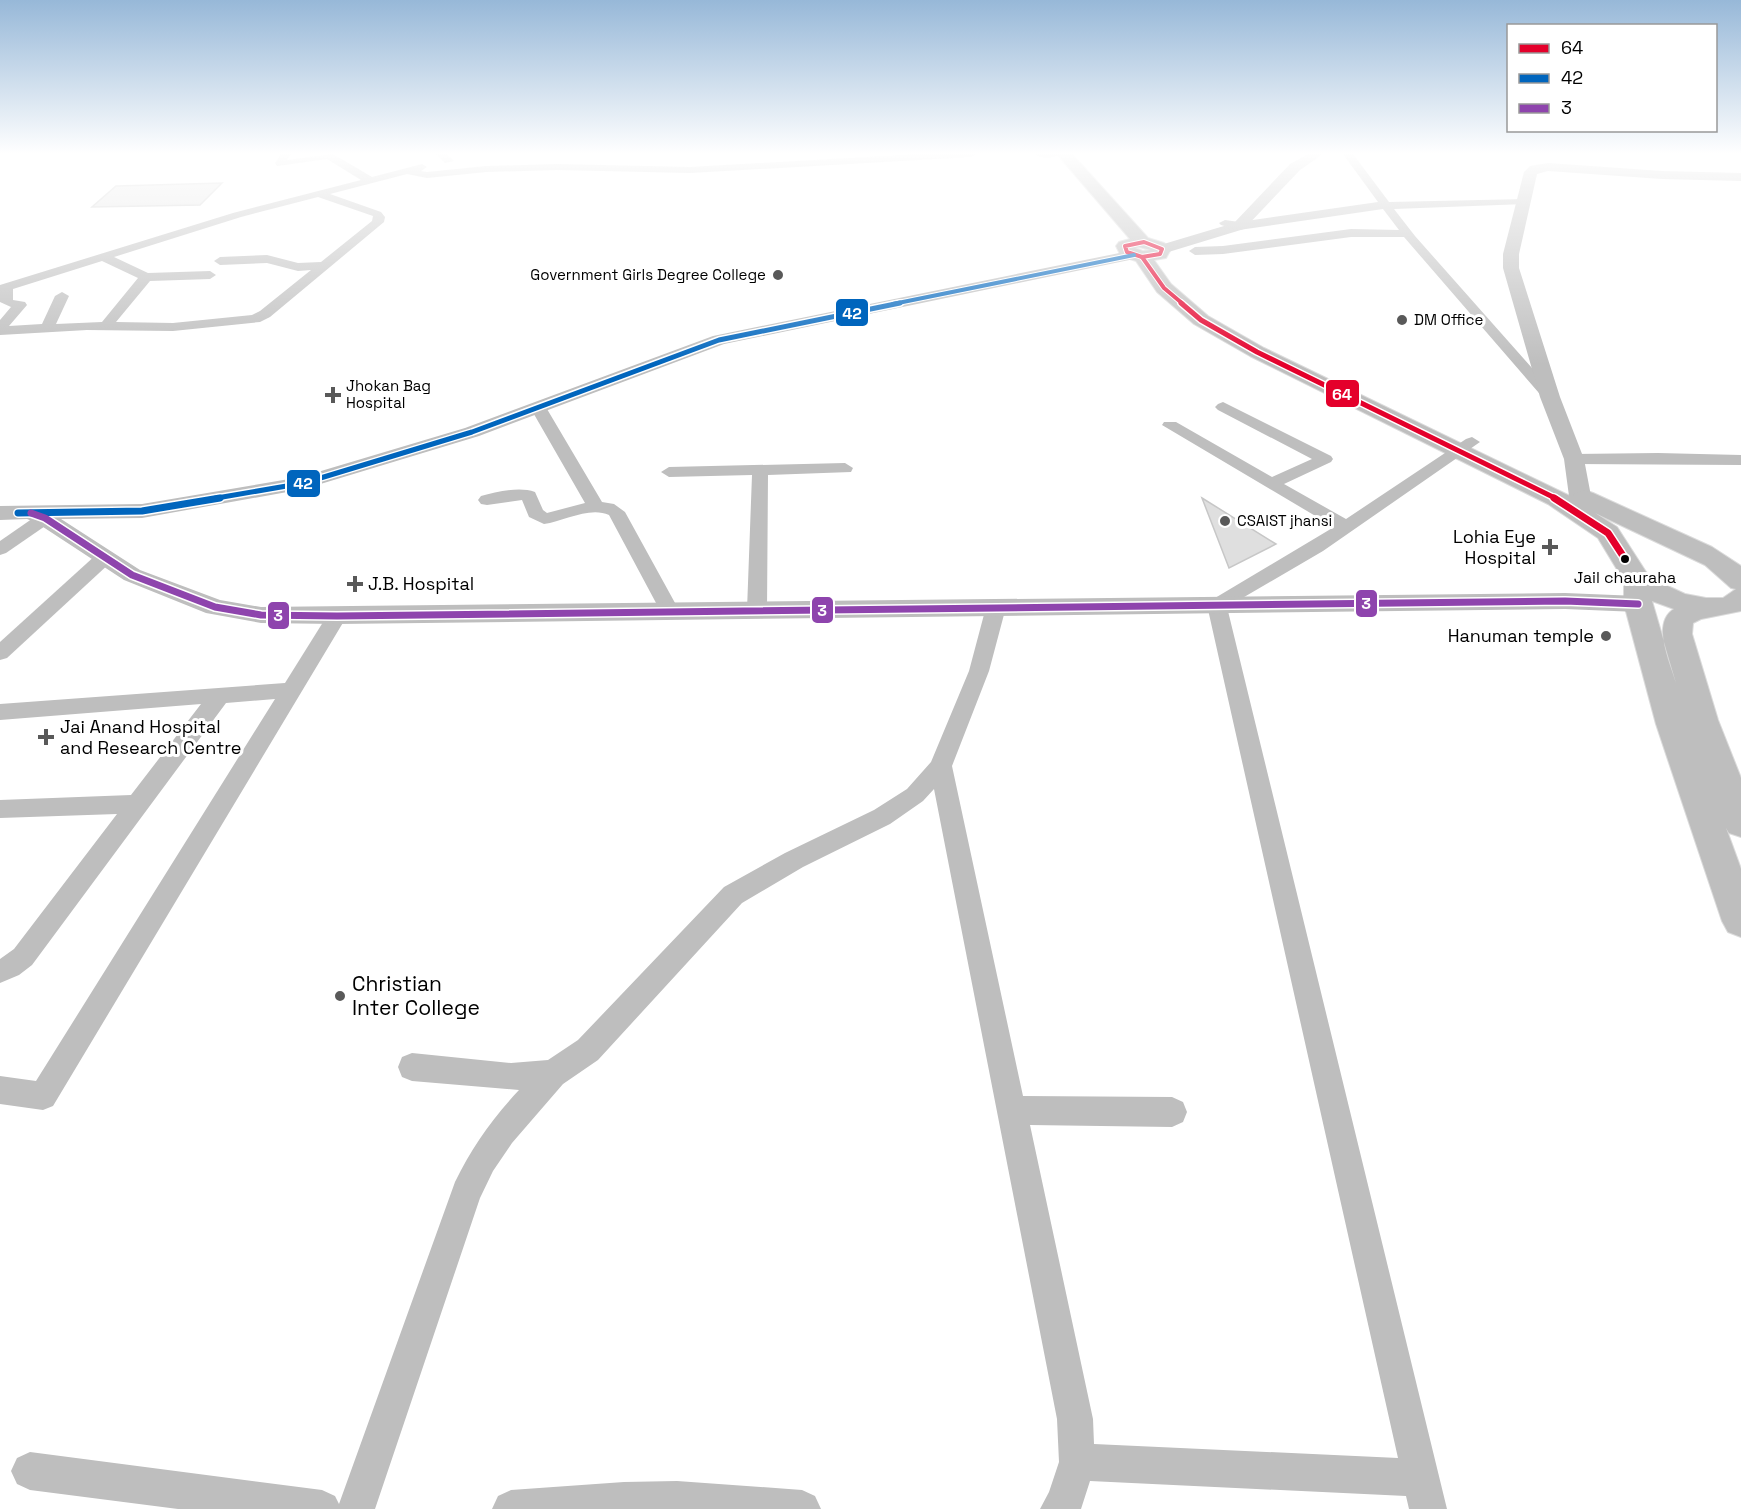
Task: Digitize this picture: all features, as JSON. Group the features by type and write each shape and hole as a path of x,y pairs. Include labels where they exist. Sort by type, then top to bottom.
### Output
{"main road":[{"path":"1119,224 1142,249"},
{"path":"1122,224 1142,249 1164,288 1201,320 1257,352 1580,496 1721,562 1732,600"},
{"path":"1466,447 1599,525 1615,541 1634,581 1672,599 1732,600"},
{"path":"1721,562 1666,543 1636,546 1628,552 1672,724 1741,921"},
{"path":"1732,600 1692,611 1679,619 1677,634 1702,720 1741,823"}],"street":[{"path":"0,330 20,305 7,302 3,288 207,224"},
{"path":"0,330 106,326 173,327 255,319 375,224"},
{"path":"0,513 38,516 142,511 304,483 406,453 539,409 719,340 1142,249 1237,224"},
{"path":"1401,224 1550,397"},
{"path":"1519,224 1511,254 1511,268 1550,397 1574,459 1580,496"},
{"path":"1196,251 1223,250 1351,232 1407,234"},
{"path":"90,512 278,479 335,466 471,422 726,330 1142,249"},
{"path":"103,257 146,277 210,275"},
{"path":"220,261 267,259 298,267 324,266"},
{"path":"106,326 146,277"},
{"path":"47,328 62,296"},
{"path":"1223,407 1325,459 1270,484"},
{"path":"539,409 596,507"},
{"path":"1170,425 1346,527"},
{"path":"1217,605 1346,527 1466,447"},
{"path":"1574,459 1741,460"},
{"path":"669,472 845,468"},
{"path":"757,610 760,470"},
{"path":"487,500 524,494 529,496 535,513 544,519 604,506 616,512 670,612"},
{"path":"0,549 38,516"},
{"path":"38,516 132,575 214,607 261,615 337,616 1565,601 1634,581"},
{"path":"0,653 104,558"},
{"path":"1077,1462 1424,1493 1217,605"},
{"path":"356,1509 466,1193 482,1160 501,1132 553,1074 588,1050 733,896 794,860 882,817 915,795 941,766 979,671 996,607"},
{"path":"0,1090 43,1096 337,616"},
{"path":"0,712 293,690"},
{"path":"0,971 23,957 219,696"},
{"path":"941,766 1075,1419 1077,1462 1064,1504 1059,1509"},
{"path":"0,809 138,804"},
{"path":"412,1067 511,1077 553,1074"},
{"path":"1011,1110 1172,1112"},
{"path":"30,1471 322,1509"},
{"path":"511,1509 624,1501 677,1500 802,1509"}],"building":[{"name":"CSAIST jhansi","path":"1202,498 1276,544 1229,568"}],"transit line":[{"name":"64","path":"1142,257 1160,254 1162,249 1144,242 1125,246 1127,252 1142,257 1164,288 1201,320 1257,352 1557,499 1608,533 1625,559"},
{"name":"42","path":"18,513 142,511 304,483 472,432 719,340 1134,255"},
{"name":"3","path":"31,513 45,518 132,575 215,607 261,615 337,616 1565,601 1638,604"}],"place":[{"name":"Government Girls Degree College","path":"778,275"},
{"name":"DM Office","path":"1402,320"},
{"name":"Jhokan Bag Hospital","path":"333,395"},
{"name":"CSAIST jhansi","path":"1225,521"},
{"name":"Lohia Eye Hospital","path":"1550,547"},
{"name":"Jail chauraha","path":"1625,559"},
{"name":"J.B. Hospital","path":"355,584"},
{"name":"Hanuman temple","path":"1606,636"},
{"name":"Jai Anand Hospital and Research Centre","path":"46,737"},
{"name":"Christian Inter College","path":"340,996"}]}
